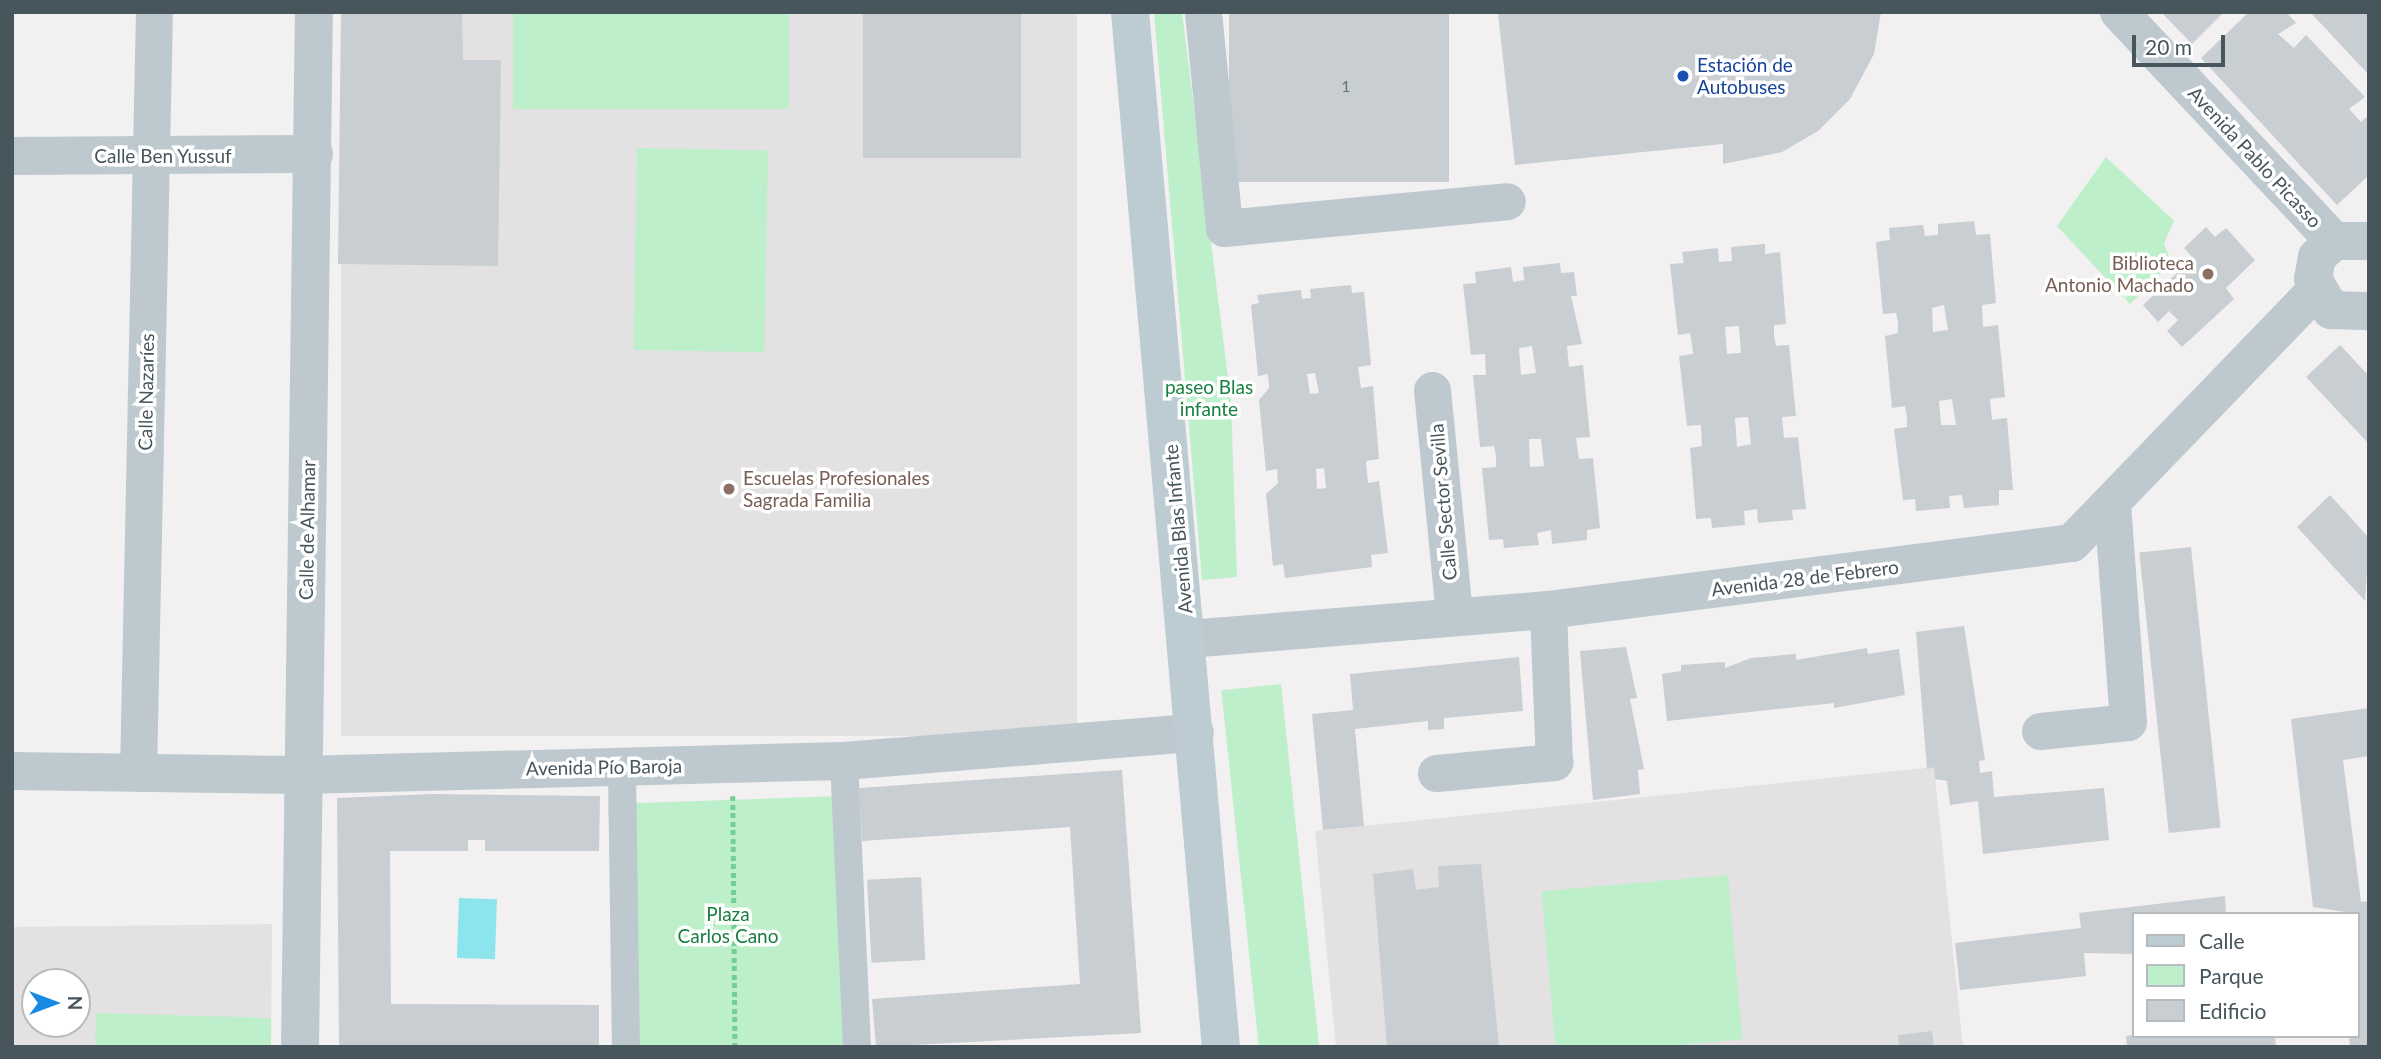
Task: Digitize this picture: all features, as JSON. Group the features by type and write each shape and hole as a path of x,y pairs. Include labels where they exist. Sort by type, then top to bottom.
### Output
{"main road":[{"name":"Avenida Blas Infante","path":"1130,12 1188,639 1221,1047"}],"street":[{"name":"Calle Nazaríes","path":"138,773 154,12"},
{"name":"Calle de Alhamar","path":"300,1047 314,12"},
{"path":"1203,12 1224,228 1507,201"},
{"name":"Avenida Pablo Picasso","path":"2119,12 2349,234"},
{"name":"Calle Ben Yussuf","path":"12,156 314,154"},
{"path":"2349,234 2313,268 2315,291 2343,315 2369,311"},
{"name":"Avenida 28 de Febrero","path":"1188,639 1454,614 1548,610 2072,543 2315,291"},
{"name":"Calle Sector Sevilla","path":"1432,390 1454,614"},
{"path":"2040,731 2128,722 2112,502"},
{"path":"1436,773 1554,762 1548,610"},
{"name":"Avenida Pío Baroja","path":"12,771 302,775 845,761 1195,733"},
{"path":"845,761 858,1047"},
{"path":"622,767 626,1047"}],"path":[{"path":"733,764 736,1047"}],"shaded area":[{"name":"Escuelas Profesionales Sagrada Familia","path":"341,12 1077,12 1077,736 341,736"},
{"path":"1934,767 1963,1047 1336,1047 1315,831"},
{"path":"272,924 271,1047 12,1047 12,927"}],"green space":[{"path":"513,12 789,12 789,109 513,109"},
{"name":"paseo Blas infante","path":"1154,12 1182,12 1231,401 1237,577 1202,580"},
{"path":"637,148 768,150 764,352 633,350"},
{"path":"2106,157 2174,221 2164,243 2171,263 2130,304 2057,226"},
{"path":"1281,684 1319,1047 1259,1047 1221,690"},
{"name":"Plaza Carlos Cano","path":"840,796 849,1047 617,1047 608,804"},
{"path":"1728,875 1742,1039 1655,1047 1555,1047 1542,891"},
{"path":"96,1013 271,1018 271,1047 95,1047"}],"water":[{"path":"459,898 497,899 495,959 457,958"}],"building":[{"path":"341,12 462,12 463,60 501,60 498,266 338,264"},
{"path":"863,12 1021,12 1021,158 863,158"},
{"path":"1229,12 1449,12 1449,182 1229,182"},
{"name":"Estación de Autobuses","path":"1881,12 1874,54 1850,99 1818,131 1782,152 1723,164 1723,144 1515,165 1498,14"},
{"path":"2161,12 2224,12 2192,44"},
{"path":"2249,12 2286,12 2296,23 2278,34 2294,48 2306,35 2365,97 2349,109 2361,122 2369,115 2369,175 2337,205 2201,58"},
{"path":"2310,12 2369,12 2369,75"},
{"path":"1974,221 1976,235 1990,234 1996,303 1982,305 1983,327 1998,325 2005,397 1990,399 1992,420 2007,418 2013,490 1999,490 1999,505 1964,508 1962,495 1949,496 1950,508 1916,511 1915,499 1903,500 1894,429 1907,427 1907,417 1905,406 1892,408 1885,336 1898,333 1898,322 1896,313 1883,314 1876,242 1890,240 1889,228 1923,225 1925,236 1938,235 1938,224","holes":["1944,305 1948,330 1933,332 1932,308","1952,399 1956,425 1941,425 1939,401"]},
{"name":"Biblioteca Antonio Machado","path":"2206,227 2215,237 2226,228 2255,260 2226,288 2234,299 2182,347 2167,331 2178,320 2169,311 2158,322 2143,305 2193,258 2184,248"},
{"path":"1765,244 1765,254 1780,252 1786,324 1774,325 1774,336 1776,346 1789,345 1796,416 1782,417 1784,438 1798,437 1806,509 1792,510 1793,520 1758,523 1757,509 1744,511 1745,525 1712,528 1711,518 1696,519 1690,448 1702,446 1701,425 1687,426 1679,356 1693,354 1692,344 1690,333 1678,335 1670,264 1684,263 1682,252 1718,248 1719,262 1732,261 1731,247","holes":["1739,326 1741,353 1727,354 1725,327","1748,417 1751,444 1737,447 1735,418"]},
{"path":"1560,263 1561,273 1574,272 1577,296 1571,296 1582,344 1567,346 1569,367 1583,365 1590,437 1576,438 1579,459 1593,458 1600,528 1587,530 1587,540 1552,544 1551,530 1537,533 1539,545 1504,548 1503,539 1489,540 1482,468 1496,467 1496,456 1494,446 1480,447 1473,375 1486,375 1485,354 1471,355 1463,284 1476,283 1475,272 1511,267 1513,282 1524,280 1523,267","holes":["1532,346 1536,373 1521,375 1519,348","1529,439 1541,439 1544,466 1530,467"]},
{"path":"1351,285 1352,293 1364,292 1371,365 1358,367 1361,388 1373,386 1379,459 1366,461 1367,473 1368,483 1379,481 1388,553 1371,555 1372,567 1285,578 1283,564 1273,566 1266,494 1278,483 1277,469 1266,471 1259,400 1269,388 1268,374 1258,376 1251,305 1259,303 1257,295 1301,290 1302,299 1311,298 1310,289","holes":["1315,373 1319,393 1310,394 1307,374","1324,468 1326,488 1317,489 1316,469"]},
{"path":"2340,345 2369,376 2369,444 2306,377"},
{"path":"2330,495 2369,538 2365,601 2297,527"},
{"path":"2191,547 2220,827 2169,833 2139,552"},
{"path":"1964,626 1985,760 1979,761 1980,773 1992,771 1994,797 2104,788 2109,840 1983,854 1978,801 1950,805 1947,781 1935,779 1934,767 1927,769 1916,632"},
{"path":"1626,647 1637,698 1630,699 1644,769 1638,770 1640,794 1593,800 1580,651"},
{"path":"1867,648 1868,654 1899,649 1905,695 1834,708 1834,703 1667,721 1662,674 1681,671 1681,665 1725,662 1725,668 1751,658 1796,654 1796,660"},
{"path":"1519,657 1523,711 1444,718 1444,729 1428,730 1428,721 1355,729 1364,826 1323,830 1312,714 1353,710 1350,674"},
{"path":"2369,708 2369,756 2343,760 2361,902 2369,901 2369,1047 2350,1047 2349,1038 2360,1038 2360,912 2313,907 2291,719"},
{"path":"1122,770 1141,1033 876,1047 872,999 1080,984 1070,827 862,841 859,788"},
{"path":"433,794 600,796 599,851 485,851 485,840 468,840 468,851 390,851 391,1004 599,1005 599,1047 339,1047 337,798"},
{"path":"1481,864 1499,1047 1387,1047 1373,874 1413,869 1416,890 1439,887 1438,866"},
{"path":"921,877 925,960 871,963 867,880"},
{"path":"2225,896 2226,912 2132,912 2132,954 2084,953 2086,976 1960,990 1955,943 2081,928 2079,913"},
{"path":"1932,1031 1934,1047 1899,1047 1898,1035"},
{"path":"2126,1036 2275,1038 2276,1047 2127,1047"}],"place":[{"name":"Estación de Autobuses","path":"1683,76"},
{"name":"Biblioteca Antonio Machado","path":"2208,274"},
{"name":"Escuelas Profesionales Sagrada Familia","path":"729,489"}]}
